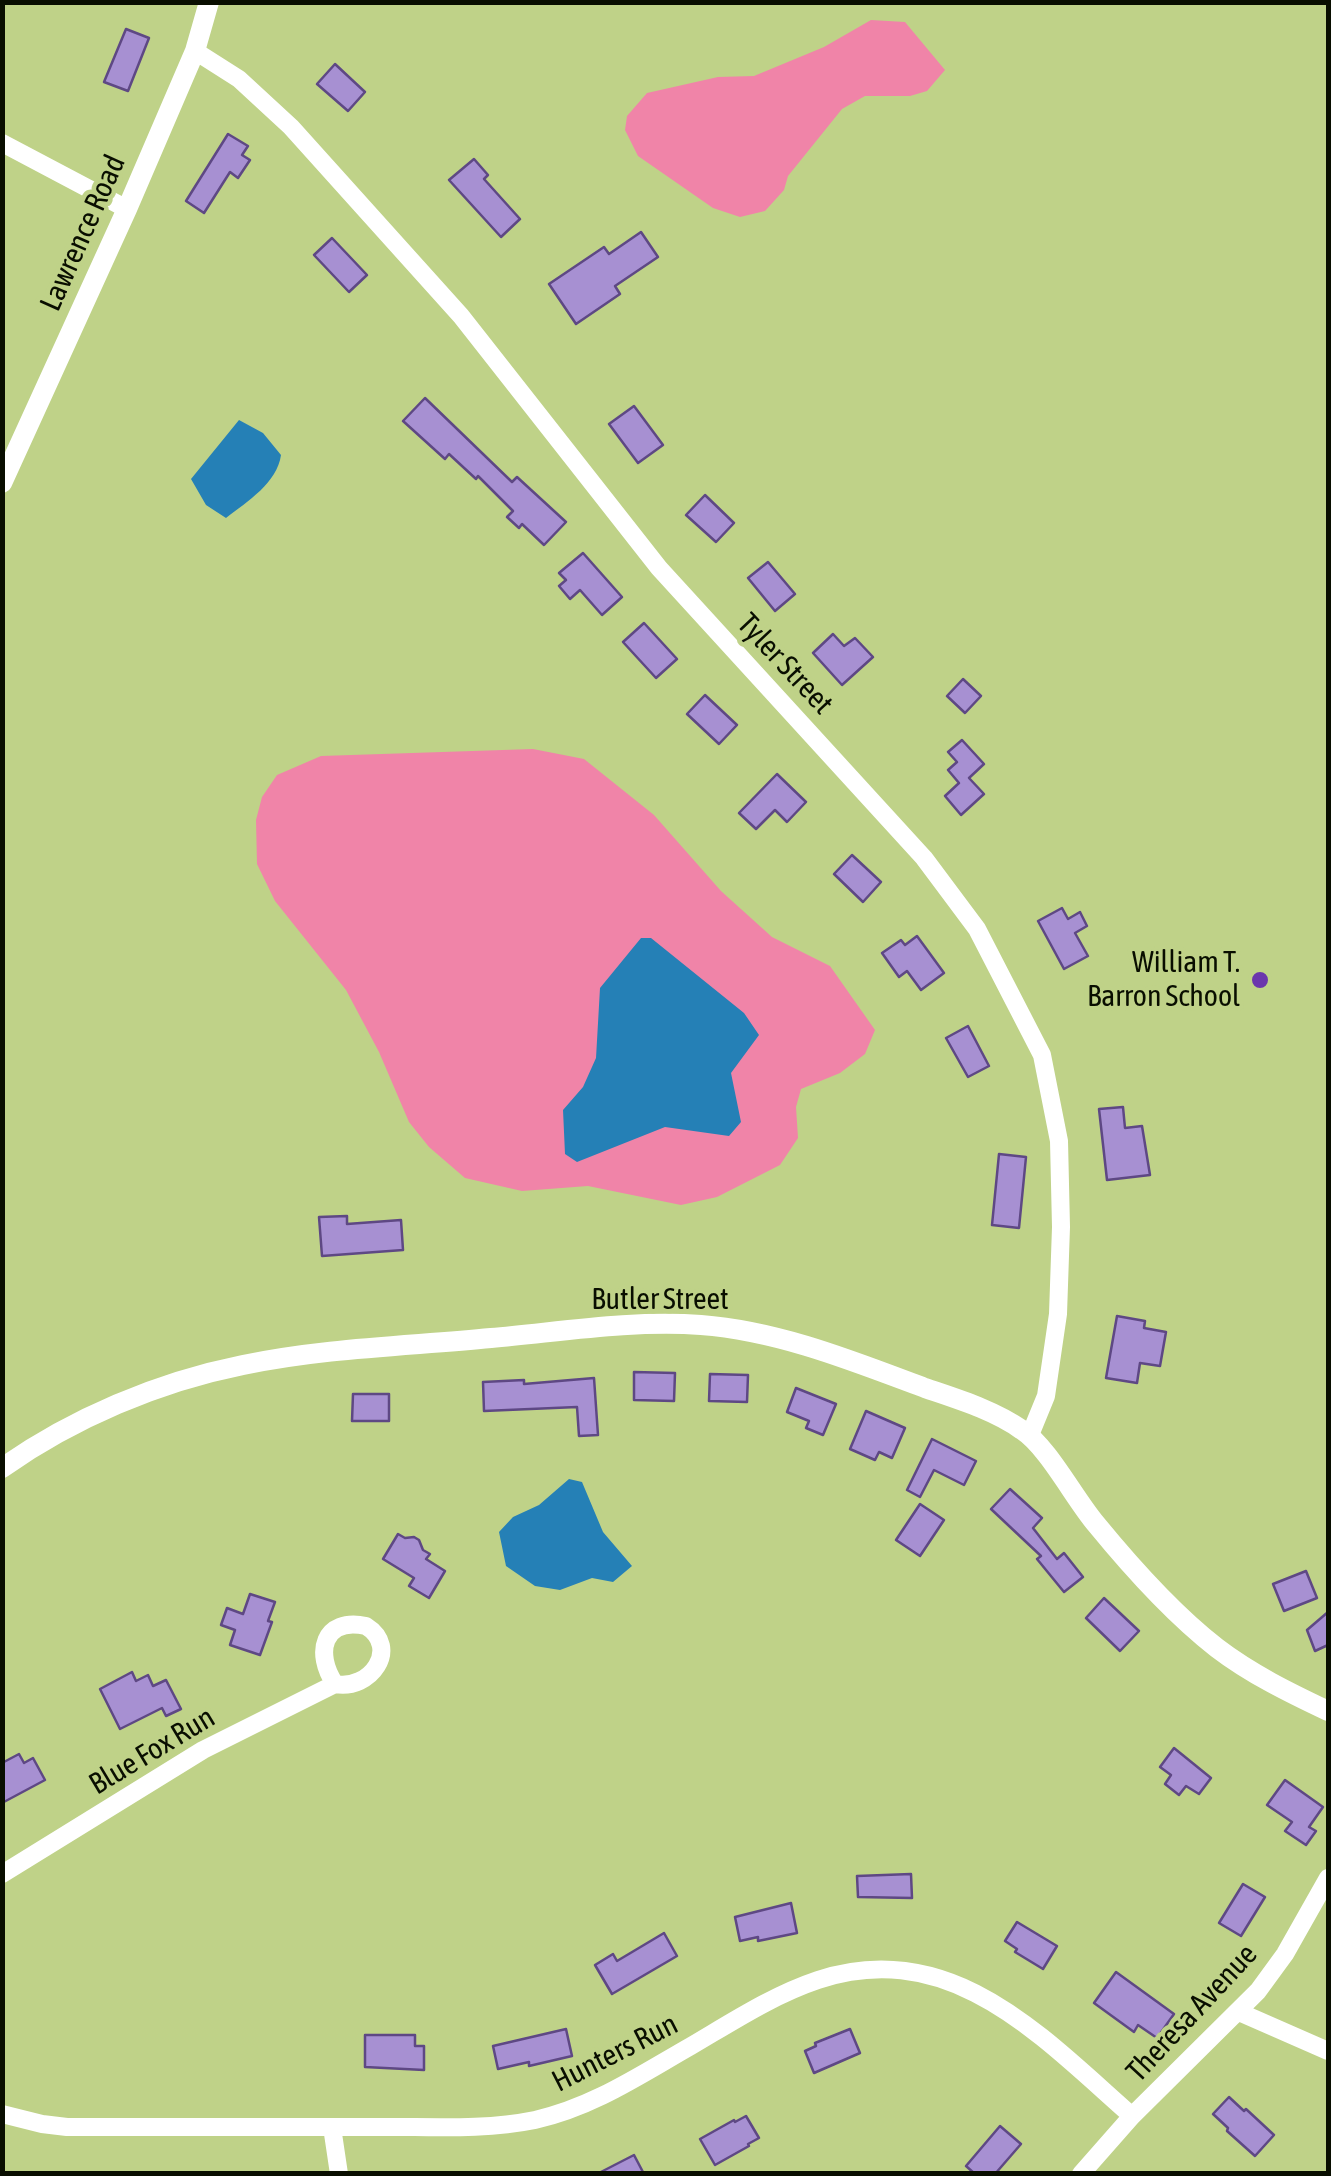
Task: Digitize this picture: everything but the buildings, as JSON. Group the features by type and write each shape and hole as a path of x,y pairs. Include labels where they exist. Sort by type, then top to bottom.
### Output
{"street":[{"name":"Lawrence Road","path":"2,483 195,51 209,2"},
{"name":"Tyler Street","path":"195,51 239,79 281,117 462,316 660,568 924,858 977,929 1042,1055 1059,1141 1062,1227 1058,1314 1046,1396 1030,1436"},
{"path":"2,143 127,209"},
{"name":"Butler Street","path":"2,1468 31,1448 113,1407 184,1380 243,1365 334,1352 667,1324 741,1330 780,1338 957,1399 1016,1426 1030,1436 1098,1526 1193,1627 1244,1667 1328,1710"},
{"name":"Blue Fox Run","path":"2,1874 203,1750 335,1684"},
{"name":"Theresa Avenue","path":"1081,2174 1132,2116 1258,1991 1285,1954 1328,1878"},
{"name":"Hunters Run","path":"2,2114 67,2127 510,2124 598,2100 795,1989 839,1974 885,1969 929,1975 974,1990 1030,2027 1132,2116"},
{"path":"1239,2012 1328,2052"},
{"path":"332,2127 338,2174"}],"shaded area":[{"path":"871,20 905,22 945,70 927,91 910,96 865,96 842,109 765,211 740,217 713,208 638,156 625,130 627,116 647,93 718,77 754,76 824,47"},
{"path":"533,749 584,759 654,815 721,891 772,937 830,966 875,1030 865,1054 840,1073 801,1089 796,1107 798,1138 780,1165 717,1197 681,1205 588,1186 522,1191 465,1178 429,1147 409,1122 379,1052 346,990 275,901 257,864 256,820 262,797 277,775 321,756"}],"water":[{"path":"239,420 263,433 281,455 268,483 226,518 206,505 191,479"},
{"path":"641,938 651,938 744,1013 759,1035 731,1073 741,1122 729,1136 665,1127 577,1162 565,1154 563,1110 583,1087 596,1058 600,988"},
{"path":"569,1479 582,1482 603,1532 632,1566 613,1582 592,1578 560,1590 535,1586 506,1566 499,1532 513,1517 539,1505"}],"place":[{"name":"William T. Barron School","path":"1260,980"}]}
